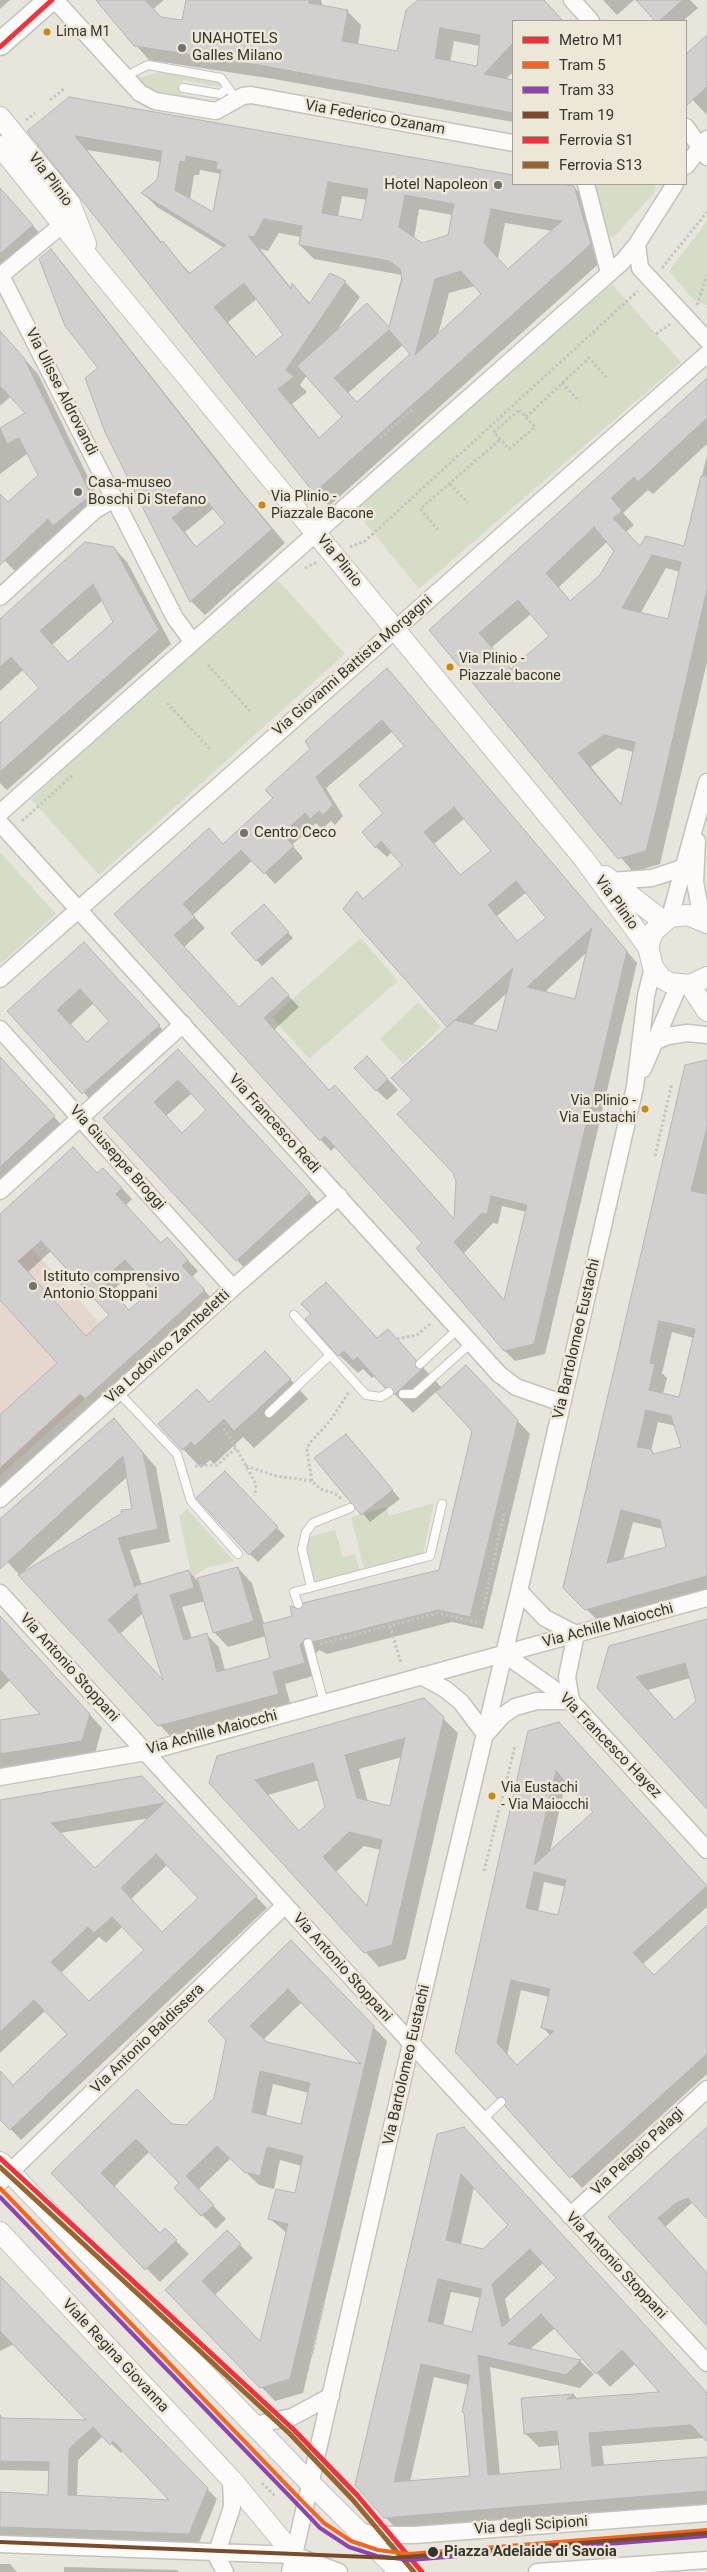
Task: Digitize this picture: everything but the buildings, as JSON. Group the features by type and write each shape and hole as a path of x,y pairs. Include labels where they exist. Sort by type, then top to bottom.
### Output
{"main road":[{"path":"0,44 50,0"}],"street":[{"name":"Via Federico Ozanam","path":"55,0 146,98 216,111 233,94 251,95 512,143"},
{"path":"572,0 590,20"},
{"name":"Via Plinio","path":"0,117 70,203 91,257"},
{"path":"687,128 705,147 687,165"},
{"name":"Via Plinio","path":"0,140 91,257"},
{"name":"Via Plinio","path":"0,146 584,859 648,947"},
{"path":"586,185 609,273"},
{"path":"0,813 622,262 637,244 673,185"},
{"path":"0,276 63,224"},
{"path":"637,244 640,268 707,340"},
{"name":"Via Ulisse Aldrovandi","path":"0,276 175,618 192,641"},
{"name":"Via Giovanni Battista Morgagni","path":"0,979 78,908 707,354"},
{"path":"3,590 95,510 114,499"},
{"path":"648,947 653,932 666,919 701,809 707,782"},
{"path":"701,809 695,882 704,921"},
{"name":"Via Francesco Redi","path":"0,823 499,1374 516,1387 562,1403"},
{"name":"Via Plinio","path":"584,859 611,881 666,919"},
{"path":"611,881 652,878 682,868"},
{"path":"666,919 683,914 704,921"},
{"name":"Via Bartolomeo Eustachi","path":"292,2563 309,2482 331,2396 486,1734 635,1087 646,996 653,967 648,947"},
{"path":"653,967 661,978 692,982 707,1012"},
{"name":"Via Bartolomeo Eustachi","path":"635,1087 654,1042 692,982"},
{"path":"0,1191 183,1024"},
{"name":"Via Giuseppe Broggi","path":"0,1029 233,1288"},
{"path":"654,1042 668,1036 688,1032 707,1035"},
{"name":"Via Lodovico Zambeletti","path":"0,1499 233,1288 339,1196"},
{"path":"519,1591 545,1618 576,1634 567,1677 571,1701"},
{"name":"Via Antonio Stoppani","path":"0,1592 285,1906 707,2363"},
{"name":"Via Achille Maiocchi","path":"0,1777 146,1752 707,1598"},
{"name":"Via Francesco Hayez","path":"504,1654 571,1701 707,1850"},
{"path":"422,1676 445,1689 461,1702 486,1734"},
{"name":"Via Bartolomeo Eustachi","path":"486,1734 502,1716 515,1707 537,1701 571,1701"},
{"name":"Via Antonio Baldissera","path":"3,2172 285,1906"},
{"name":"Via Pelagio Palagi","path":"570,2216 707,2089"},
{"path":"3,2172 356,2530 400,2572"},
{"name":"Viale Regina Giovanna","path":"0,2232 231,2479 292,2563 312,2572"},
{"path":"254,2425 292,2417 331,2396"},
{"path":"225,2572 216,2555 216,2551 232,2507 231,2479"},
{"name":"Via degli Scipioni","path":"356,2530 375,2535 414,2535 707,2513"},
{"path":"0,2544 216,2551 339,2572"},
{"path":"537,2572 707,2560"}],"lane":[{"path":"126,76 148,65 179,70 221,78 233,94"},
{"path":"183,88 220,94 233,94"},
{"path":"294,1315 366,1395 381,1397 389,1392"},
{"path":"420,1364 458,1329"},
{"path":"403,1394 414,1394 470,1343"},
{"path":"269,1413 330,1355"},
{"path":"118,1392 177,1454 182,1463 191,1501 238,1554"},
{"path":"298,1604 294,1592 430,1556 442,1504"},
{"path":"311,1587 302,1549 306,1532 313,1523 347,1509"},
{"path":"308,1645 324,1703"},
{"path":"482,2120 501,2102"}],"path":[{"path":"50,100 64,89"},
{"path":"665,266 707,212"},
{"path":"354,546 365,541 632,296"},
{"path":"526,417 589,358 607,378"},
{"path":"562,383 580,402"},
{"path":"380,438 413,409"},
{"path":"519,410 526,417 535,427 509,449 494,432 519,410"},
{"path":"438,530 420,509 500,439"},
{"path":"450,484 468,503"},
{"path":"208,665 251,712"},
{"path":"167,703 210,749"},
{"path":"654,1156 672,1084"},
{"path":"398,1339 417,1335 429,1325"},
{"path":"347,1509 338,1495 320,1489 312,1481 307,1452 309,1444 356,1384"},
{"path":"224,1428 256,1484 255,1496"},
{"path":"182,1463 198,1466 216,1465 236,1448"},
{"path":"246,1466 276,1476 312,1481"},
{"path":"483,1610 504,1514"},
{"path":"308,1645 438,1613 480,1623"},
{"path":"390,1626 401,1663"},
{"path":"484,1871 515,1746"},
{"path":"312,2354 324,2302"}],"shaded area":[{"name":"Istituto comprensivo Antonio Stoppani","path":"0,1214 131,1357 0,1476"}],"green space":[{"path":"162,71 214,80 220,84 219,87 183,80 181,94 218,102 217,104 156,96 138,82 139,78"},
{"path":"595,185 654,185 654,193 613,238 608,234"},
{"path":"707,221 707,305 699,303 691,297 669,271"},
{"path":"612,284 681,362 419,589 354,509"},
{"path":"276,578 345,654 99,875 31,799"},
{"path":"0,852 56,914 0,964"},
{"path":"361,938 398,981 309,1059 272,1017"},
{"path":"418,1002 441,1027 403,1064 380,1039"},
{"path":"434,1503 423,1554 364,1569 351,1517 386,1507 389,1516"},
{"path":"187,1509 234,1561 206,1568 192,1578 179,1516"},
{"path":"335,1530 343,1557 355,1554 360,1570 315,1582 305,1547 307,1541 312,1536"}],"metro line":[{"name":"M1","path":"0,47 52,0"}],"tram line":[{"name":"5","path":"0,2188 305,2504 324,2523 351,2541 378,2550 409,2554 707,2530"},
{"name":"33","path":"0,2197 320,2528 349,2547 377,2556 410,2560 707,2536"},
{"name":"19","path":"0,2542 393,2558 707,2533"}],"rail line":[{"name":"S1","path":"0,2158 294,2430 357,2495 422,2572"},
{"name":"S13","path":"0,2167 290,2434 352,2499 414,2572"}],"place":[{"name":"Lima M1","path":"47,32"},
{"name":"UNAHOTELS Galles Milano","path":"182,48"},
{"name":"Hotel Napoleon","path":"498,185"},
{"name":"Casa-museo Boschi Di Stefano","path":"78,492"},
{"name":"Via Plinio - Piazzale Bacone","path":"262,505"},
{"name":"Via Plinio - Piazzale bacone","path":"450,667"},
{"name":"Centro Ceco","path":"244,833"},
{"name":"Via Plinio - Via Eustachi","path":"645,1109"},
{"name":"Istituto comprensivo Antonio Stoppani","path":"33,1286"},
{"name":"Via Eustachi - Via Maiocchi","path":"492,1796"},
{"name":"Piazza Adelaide di Savoia","path":"433,2552"}]}
